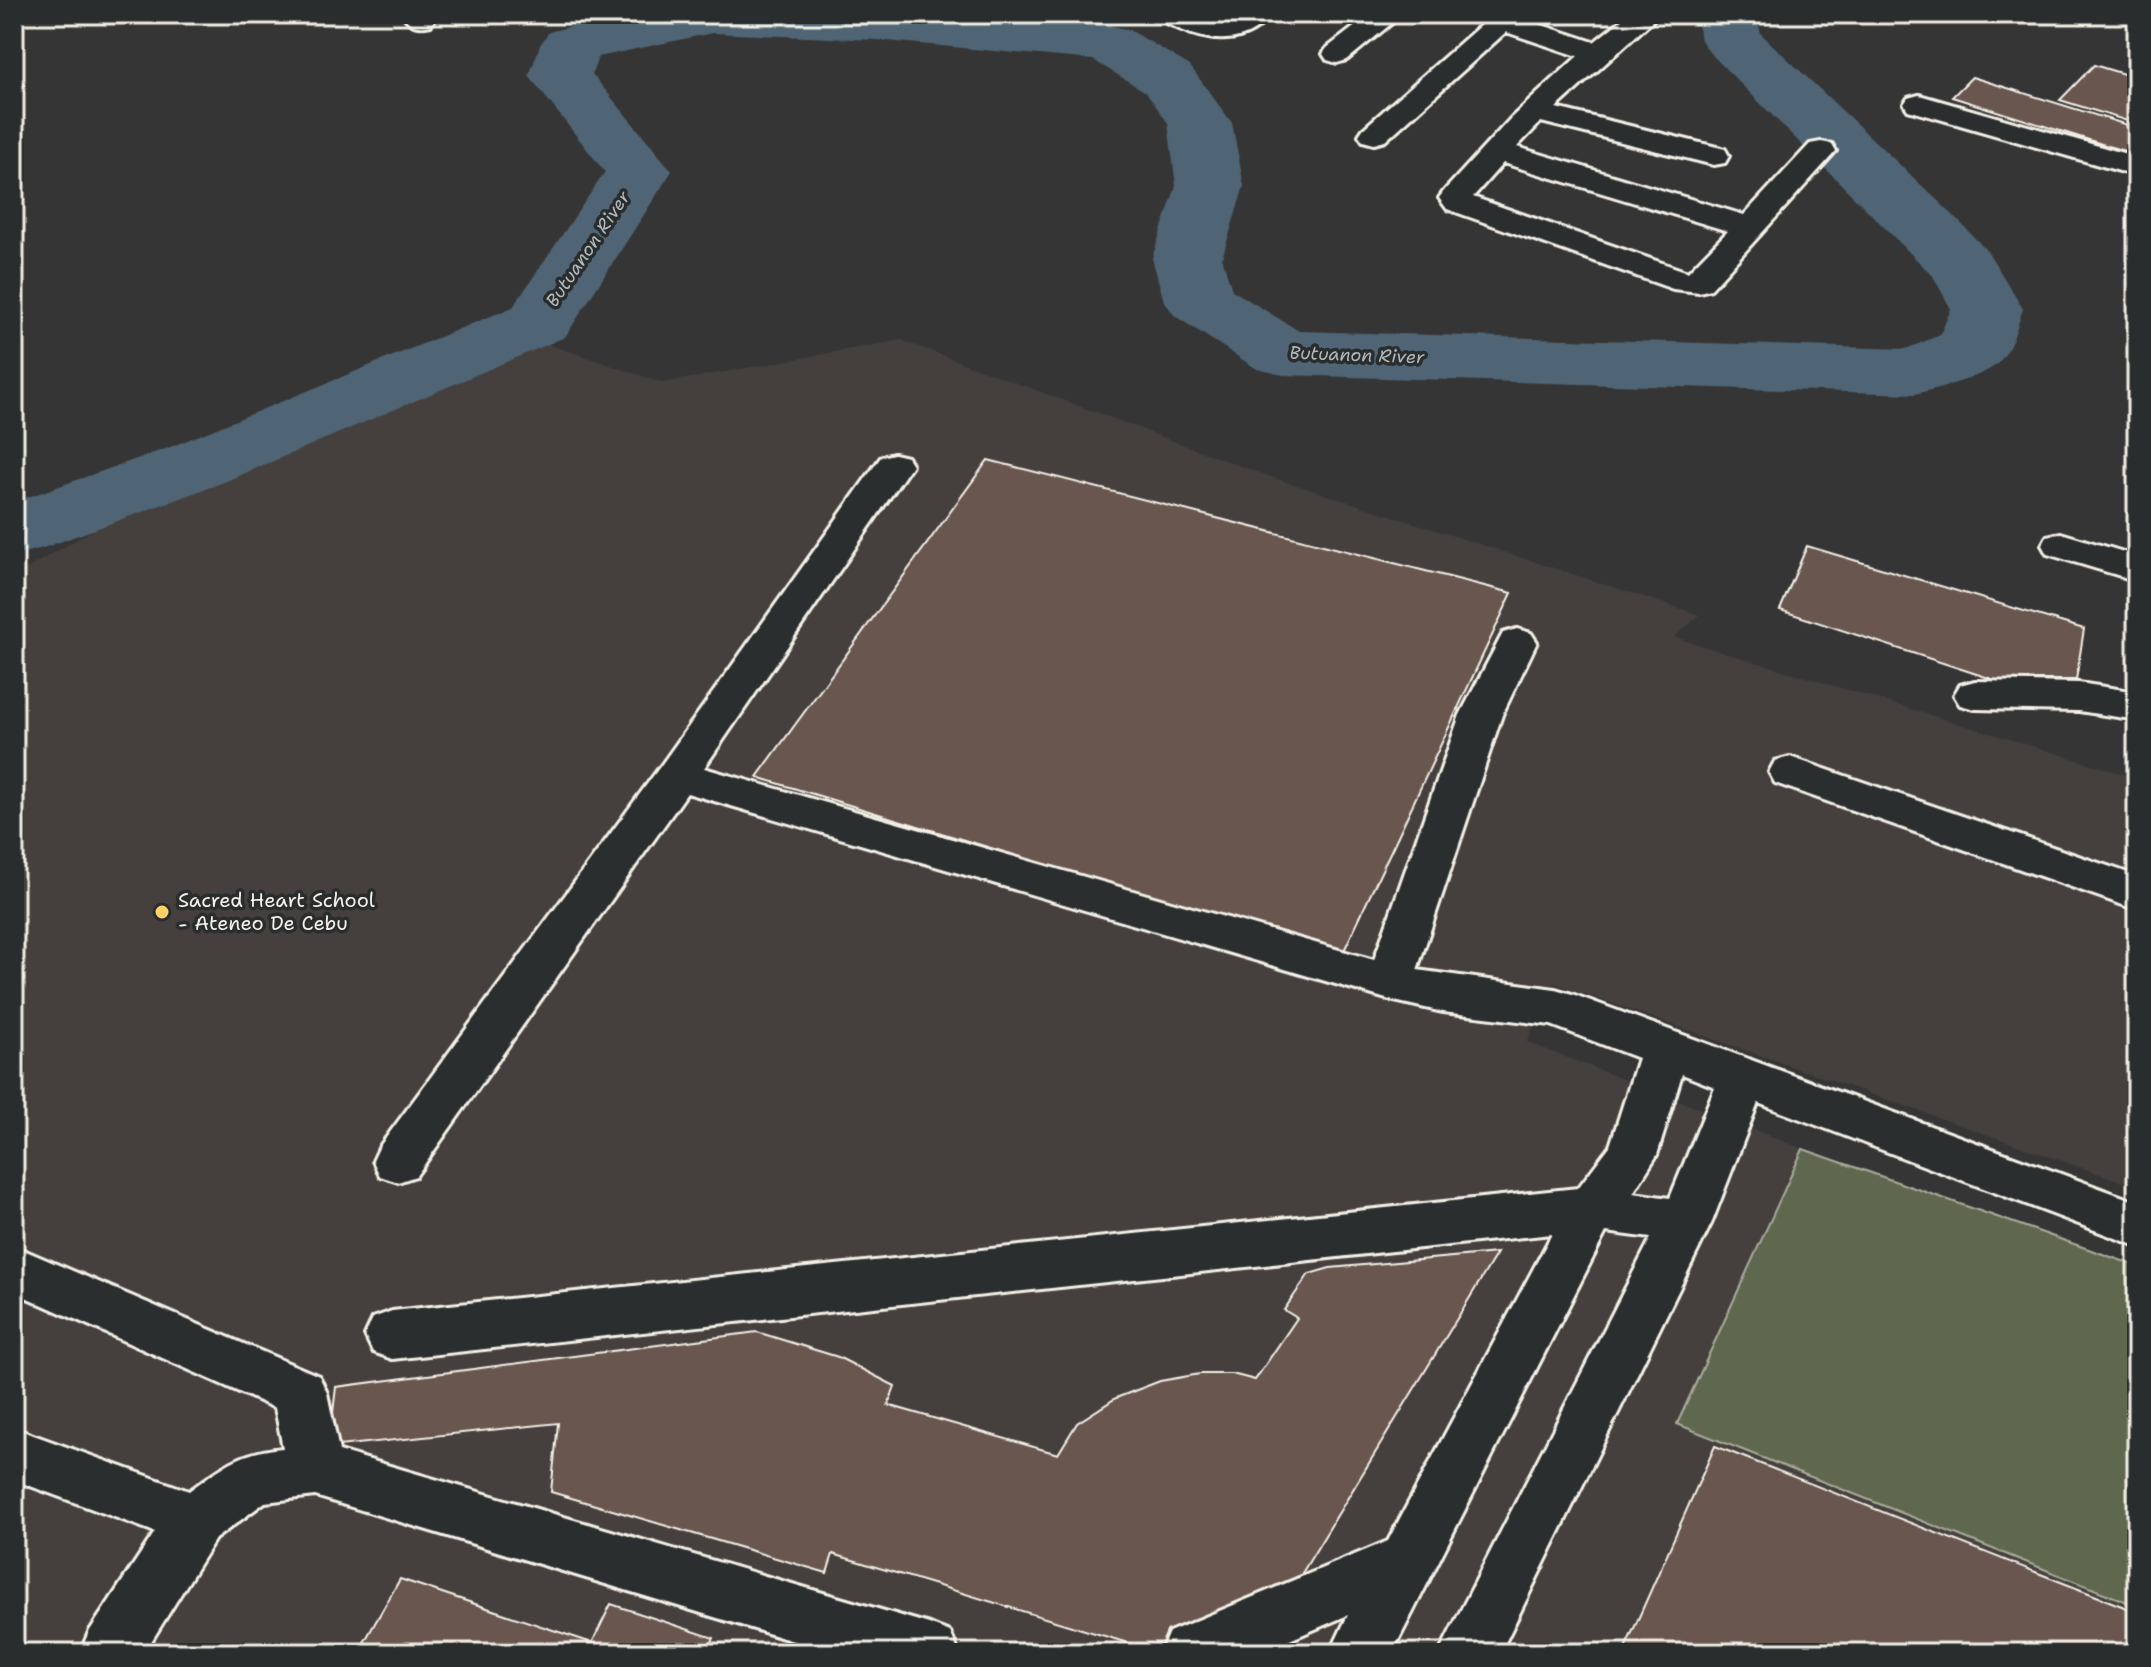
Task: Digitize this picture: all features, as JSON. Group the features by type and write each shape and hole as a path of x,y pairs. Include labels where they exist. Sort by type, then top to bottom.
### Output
{"street":[{"path":"1170,14 1215,34 1227,34 1257,14"},
{"path":"1337,54 1389,14"},
{"path":"1646,14 1598,53 1497,151 1455,198 1458,202 1685,282 1705,278 1821,151"},
{"path":"1374,135 1491,16 1598,53"},
{"path":"1919,104 2137,167"},
{"path":"1537,112 1714,156"},
{"path":"1497,151 1749,227"},
{"path":"398,1161 677,775 894,465"},
{"path":"2061,545 2137,569"},
{"path":"1390,982 1481,715 1517,642"},
{"path":"1975,695 2079,697 2137,706"},
{"path":"1790,772 2137,893"},
{"path":"677,775 1390,982 1443,994 1555,1007 2137,1224"},
{"path":"1360,1653 1592,1208 1632,1155 1666,1047"},
{"path":"1469,1653 1686,1222 1726,1113 1744,1076"},
{"path":"392,1335 1592,1208 1686,1222"},
{"path":"14,1268 300,1393 315,1470"},
{"path":"14,1454 195,1520"},
{"path":"110,1653 195,1520 253,1477 315,1470 929,1653"},
{"path":"1190,1653 1407,1561"}],"shaded area":[{"path":"901,340 1265,475 1700,615 1674,637 2137,778 2137,1187 1553,983 1527,1042 1803,1149 1677,1424 2137,1606 2137,1653 14,1653 14,576 105,523 545,343 663,383"}],"green space":[{"path":"1803,1149 2137,1266 2137,1606 1677,1424"}],"building":[{"path":"2094,65 2137,78 2137,124 2060,100"},
{"path":"1972,77 2137,128 2137,155 1952,97"},
{"path":"988,460 1512,593 1342,955 757,777"},
{"path":"1807,546 2084,629 2076,680 1995,680 1780,610"},
{"path":"1497,1253 1299,1578 1214,1639 1141,1647 833,1554 827,1573 551,1492 558,1423 329,1447 336,1387 757,1332 838,1357 895,1386 888,1405 1058,1454 1077,1423 1116,1398 1160,1381 1200,1374 1232,1374 1255,1380 1297,1318 1284,1310 1309,1274 1330,1268"},
{"path":"1715,1446 2137,1612 2137,1653 1623,1653"},
{"path":"400,1579 592,1643 611,1604 714,1638 707,1653 358,1653"}],"waterway":[{"name":"Butuanon River","path":"14,530 196,465 539,322 639,171 560,76 571,45 633,29 712,15 877,22 1108,43 1168,79 1200,123 1210,186 1187,258 1200,301 1283,353 1915,372 1971,349 1987,309 1963,267 1929,230 1732,40 1726,14"}],"place":[{"name":"Sacred Heart School - Ateneo De Cebu","path":"162,912"}]}
